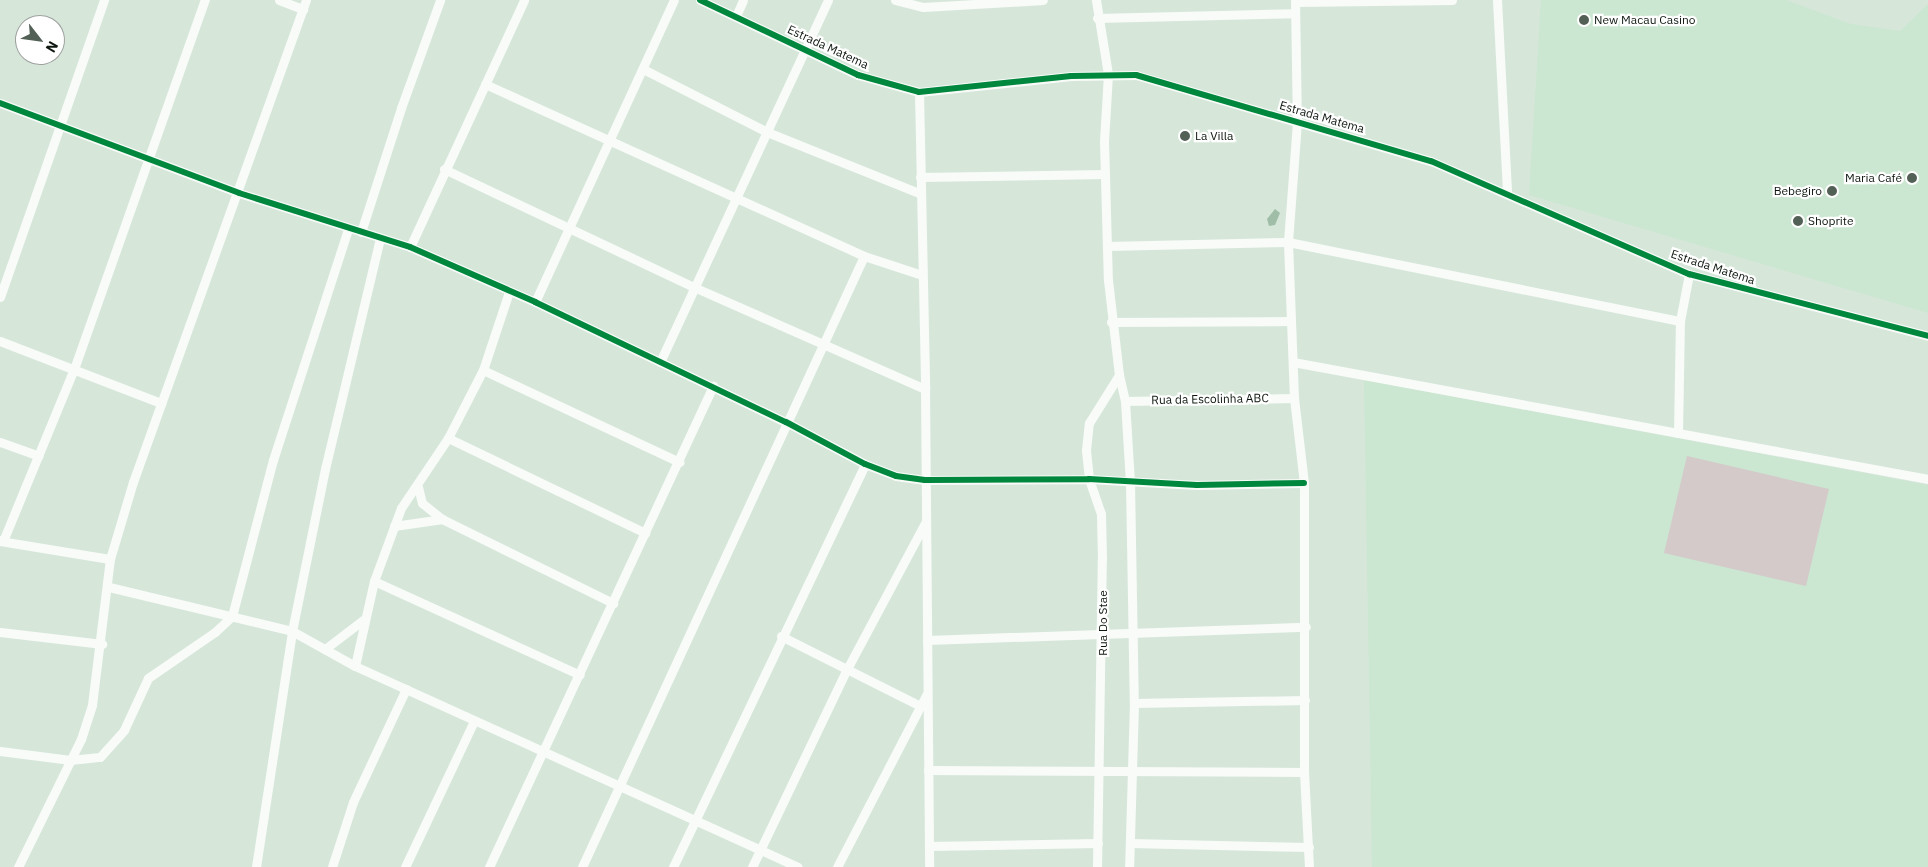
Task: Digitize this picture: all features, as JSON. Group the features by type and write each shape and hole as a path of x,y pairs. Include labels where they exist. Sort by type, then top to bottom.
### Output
{"street":[{"path":"0,297 58,124 104,0"},
{"path":"110,559 1,541 39,456 74,369 205,0"},
{"path":"18,867 70,760 92,705 109,588 110,559 161,404 239,193 305,4 279,0"},
{"path":"362,232 401,108 440,0"},
{"path":"410,247 444,169 486,84 524,0"},
{"path":"536,302 674,0"},
{"name":"Estrada Matema","path":"700,0 858,75 919,92 1108,74 1136,75 1432,161 1689,274 1928,336"},
{"path":"736,16 743,0"},
{"path":"660,362 696,288 828,0"},
{"path":"895,0 923,7 1043,0"},
{"path":"1096,0 1097,18 1108,74 1105,174 1111,322 1125,401 1130,483 1134,703 1130,867"},
{"path":"1309,867 1304,772 1306,627 1304,482 1294,398 1288,242 1297,122 1295,1 1452,0"},
{"path":"1497,0 1506,192"},
{"path":"1097,18 1295,13"},
{"path":"644,69 768,132 921,194"},
{"path":"486,84 864,256 922,275"},
{"path":"919,92 925,389 929,867"},
{"path":"0,103 239,193 348,229 410,247 536,302 786,422 864,464 896,476 926,480 1089,478 1130,483 1304,482"},
{"path":"444,169 696,288 925,389"},
{"path":"920,177 1105,174"},
{"path":"0,751 70,760 100,757 112,746 124,730 148,678 214,632 232,616 273,460 348,229"},
{"path":"256,867 292,631 325,469 380,238"},
{"path":"1107,246 1288,242 1680,321"},
{"path":"582,867 864,256"},
{"path":"1678,433 1680,321 1689,274"},
{"path":"355,666 363,620 374,581 401,508 418,488 448,438 483,370 510,292"},
{"path":"1111,322 1291,321"},
{"path":"0,341 161,404"},
{"path":"1293,362 1928,479"},
{"path":"483,370 679,462"},
{"name":"Rua Do Stae","path":"1097,867 1103,632 1100,514 1089,478 1089,423 1119,375"},
{"path":"489,867 679,462 712,386"},
{"name":"Rua da Escolinha ABC","path":"1125,401 1294,398"},
{"path":"448,438 645,533"},
{"path":"0,442 39,456"},
{"path":"673,867 864,464"},
{"path":"418,488 422,503 442,519 613,603"},
{"path":"394,526 442,519"},
{"path":"752,867 847,669 926,521"},
{"path":"374,581 580,675"},
{"path":"109,588 292,631 355,666 760,848 798,867"},
{"path":"325,649 363,620"},
{"path":"927,640 1103,632 1306,627"},
{"path":"0,632 102,644"},
{"path":"781,636 920,706"},
{"path":"332,867 353,802 406,689"},
{"path":"837,867 927,693"},
{"path":"1134,703 1305,700"},
{"path":"405,867 474,721"},
{"path":"928,770 1304,772"},
{"path":"1130,842 1309,847"},
{"path":"929,846 1098,843"}],"shaded area":[{"path":"1541,0 1786,0 1851,24 1900,31 1928,4 1928,313 1529,195"},
{"path":"1275,209 1280,213 1275,225 1269,226 1267,219"},
{"path":"1364,380 1928,485 1928,867 1372,867"},
{"path":"1687,456 1829,489 1806,586 1664,553"}],"cycle path":[{"path":"700,0 858,75 919,92 1071,76 1136,75 1431,161 1689,274 1928,336"},
{"path":"0,103 239,193 410,247 535,302 786,422 865,464 896,476 925,480 1089,479 1197,485 1304,483"}],"place":[{"name":"New Macau Casino","path":"1584,20"},
{"name":"La Villa","path":"1185,136"},
{"name":"Maria Café","path":"1912,178"},
{"name":"Bebegiro","path":"1832,191"},
{"name":"Shoprite","path":"1798,221"}]}
